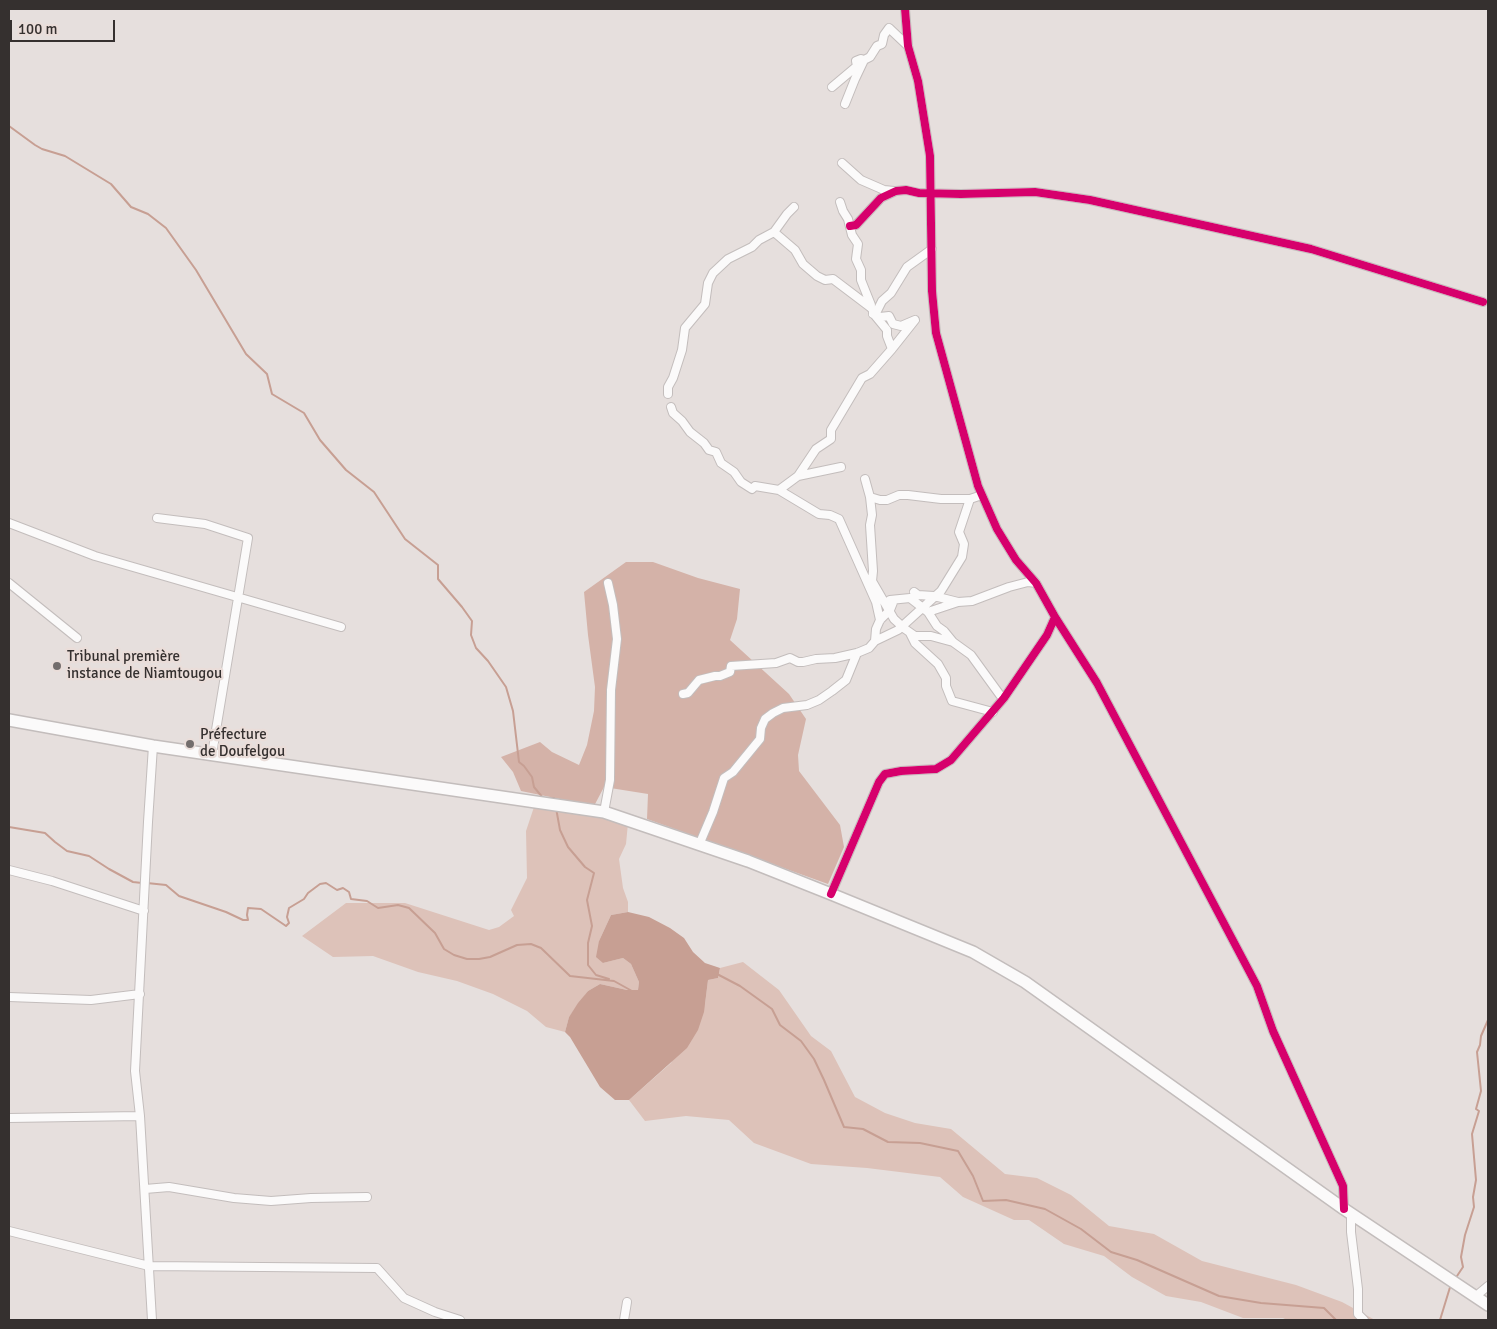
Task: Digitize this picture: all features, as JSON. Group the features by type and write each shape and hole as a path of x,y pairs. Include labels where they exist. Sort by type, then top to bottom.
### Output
{"main road":[{"path":"9,720 153,746 604,812 748,861 974,952 1026,982 1348,1211 1488,1305"}],"street":[{"path":"905,9 908,46 918,81 930,156 932,291 936,332 954,403 982,495 997,529 1016,560 1036,583 1097,683 1257,986 1273,1031 1343,1186 1358,1289 1358,1314 1364,1320"},
{"path":"832,87 857,66 856,62 870,57 877,46 882,44 884,34 889,28 908,46"},
{"path":"845,104 864,60"},
{"path":"842,163 861,180 884,190 896,192"},
{"path":"850,226 856,225 881,198 906,190 931,193 1035,192 1090,200 1311,249 1483,302"},
{"path":"840,202 852,235 858,244 856,260 861,270 861,280 871,305 871,310 887,330 887,336 892,349"},
{"path":"668,394 668,387 682,350 685,328 705,304 708,283 713,273 728,258 736,256 752,247 759,240 774,232 786,214 794,207"},
{"path":"774,232 795,250 803,264 817,276 825,280 833,279 880,317 889,316 893,324 901,326 916,320 870,374 862,378 831,430 831,440 816,449 798,476 779,490"},
{"path":"871,310 876,311 907,267 932,249"},
{"path":"671,407 673,413 690,432 704,443 709,450 716,452 721,462 734,472 741,482 752,489 755,486 779,490 819,514 830,515 839,519 876,602 880,620"},
{"path":"798,476 841,468"},
{"path":"865,479 872,515 870,535 872,581 882,600 900,628 915,636 931,636 953,642"},
{"path":"870,497 880,500 887,500 899,495 941,499 970,499 982,495"},
{"path":"683,694 688,693 699,680 730,672 730,666 776,663 790,658 803,662 836,658 858,653 869,648 875,642 900,628 925,610 934,596 941,591 962,557 964,544 959,532 970,499"},
{"path":"157,518 205,524 248,538 236,598 212,754"},
{"path":"9,523 95,556 341,628"},
{"path":"925,610 958,602 972,601 1028,582 1036,583"},
{"path":"9,583 76,638"},
{"path":"604,812 610,780 611,690 617,639 613,604 608,583"},
{"path":"914,592 918,595 934,596 958,602"},
{"path":"882,600 910,598 925,610 937,626 953,642 972,655 1004,698"},
{"path":"875,642 876,629 880,620 890,610 894,600"},
{"path":"831,894 879,782 886,774 936,769 951,760 1004,698 1047,635 1055,617"},
{"path":"911,633 915,643 938,664 946,678 946,686 952,701 993,712"},
{"path":"699,845 713,812 724,778 733,772 760,739 761,728 765,719 783,708 807,705 832,692 846,680 858,653"},
{"path":"152,1320 136,1071 153,746"},
{"path":"9,870 52,881 144,911"},
{"path":"9,997 92,1000 140,994"},
{"path":"9,1118 140,1116"},
{"path":"145,1189 169,1187 234,1198 271,1201 367,1197"},
{"path":"9,1231 149,1266 377,1268 404,1298 434,1312 460,1320"},
{"path":"1476,1296 1488,1286"},
{"path":"624,1320 628,1302"}],"shaded area":[{"path":"626,562 653,562 698,578 740,589 737,619 730,640 789,694 806,719 798,755 799,771 840,825 844,847 828,884 647,819 648,794 604,787 594,806 521,791 513,772 501,757 540,742 552,752 579,765 587,745 594,711 595,687 584,592"},
{"path":"535,804 628,823 626,844 619,859 623,888 628,902 628,912 611,915 599,941 603,963 623,958 631,964 639,982 638,990 627,990 600,984 588,991 569,1017 565,1032 546,1027 527,1011 493,994 457,981 418,972 373,956 333,957 302,936 346,903 405,903 489,930 499,927 514,916 511,910 527,878 526,831"},
{"path":"628,912 649,917 670,928 684,938 693,952 705,963 720,968 718,978 708,980 704,1012 698,1030 687,1048 629,1100 615,1100 600,1087 570,1037 565,1032 569,1017 578,1003 588,991 600,984 627,990 638,990 639,982 631,964 623,958 603,963 596,957 599,941 611,915"},
{"path":"743,962 779,990 811,1036 831,1051 855,1097 885,1113 915,1123 951,1129 1005,1174 1037,1178 1071,1195 1109,1226 1154,1234 1202,1261 1296,1285 1342,1302 1375,1320 1243,1318 1201,1302 1166,1296 1132,1277 1104,1256 1064,1244 1029,1220 1014,1220 963,1197 940,1177 867,1168 811,1164 754,1143 729,1120 686,1116 645,1121 629,1100 671,1063 705,1004 708,980 718,978 720,968"}],"waterway":[{"path":"9,126 42,149 65,156 111,184 131,207 148,214 166,228 196,270 246,354 267,374 272,394 304,413 320,440 346,470 374,492 405,539 438,565 438,579 472,621 471,635 476,648 488,661 506,687 513,711 519,762 532,777 534,787 543,798 554,798 555,801"},
{"path":"556,808 560,830 568,847 585,867 594,873 587,900 592,926 588,943 588,965 596,975 609,979"},
{"path":"9,827 45,833 67,851 89,856 133,882 142,883"},
{"path":"147,883 166,885 179,896 226,912 243,920 248,920 248,908 261,909 286,926 289,923 287,917 289,908 304,899 308,893 320,884 326,883 337,890 343,888 349,892 351,899 367,901 378,908 398,905 409,908 435,933 444,949 454,955 467,959 479,959 490,957 517,945 531,944 541,948 570,976 614,981 632,991"},
{"path":"717,974 740,986 772,1009 780,1025 801,1041 814,1059 844,1127 863,1129 888,1142 920,1143 958,1151 973,1176 983,1201 1006,1200 1045,1209 1081,1229 1111,1252 1137,1260 1219,1296 1261,1303 1324,1308 1336,1320"},
{"path":"1455,1279 1463,1267 1461,1257 1465,1235 1474,1207 1473,1197 1476,1180 1472,1134 1479,1111 1476,1109 1481,1091 1477,1052 1488,1020"},
{"path":"1440,1320 1451,1284"}],"cycle path":[{"path":"831,894 879,782 885,774 936,769 951,760 1004,698 1047,635 1055,617 1036,583 1016,560 997,529 978,486 936,333 932,291 930,156 918,81 908,46 905,9"},
{"path":"850,226 856,225 881,198 896,191 961,194 1035,192 1090,200 1311,249 1483,302"},
{"path":"1055,617 1097,683 1257,986 1273,1031 1343,1186 1344,1209"}],"place":[{"name":"Tribunal première instance de Niamtougou","path":"57,666"},
{"name":"Préfecture de Doufelgou","path":"190,744"}]}
